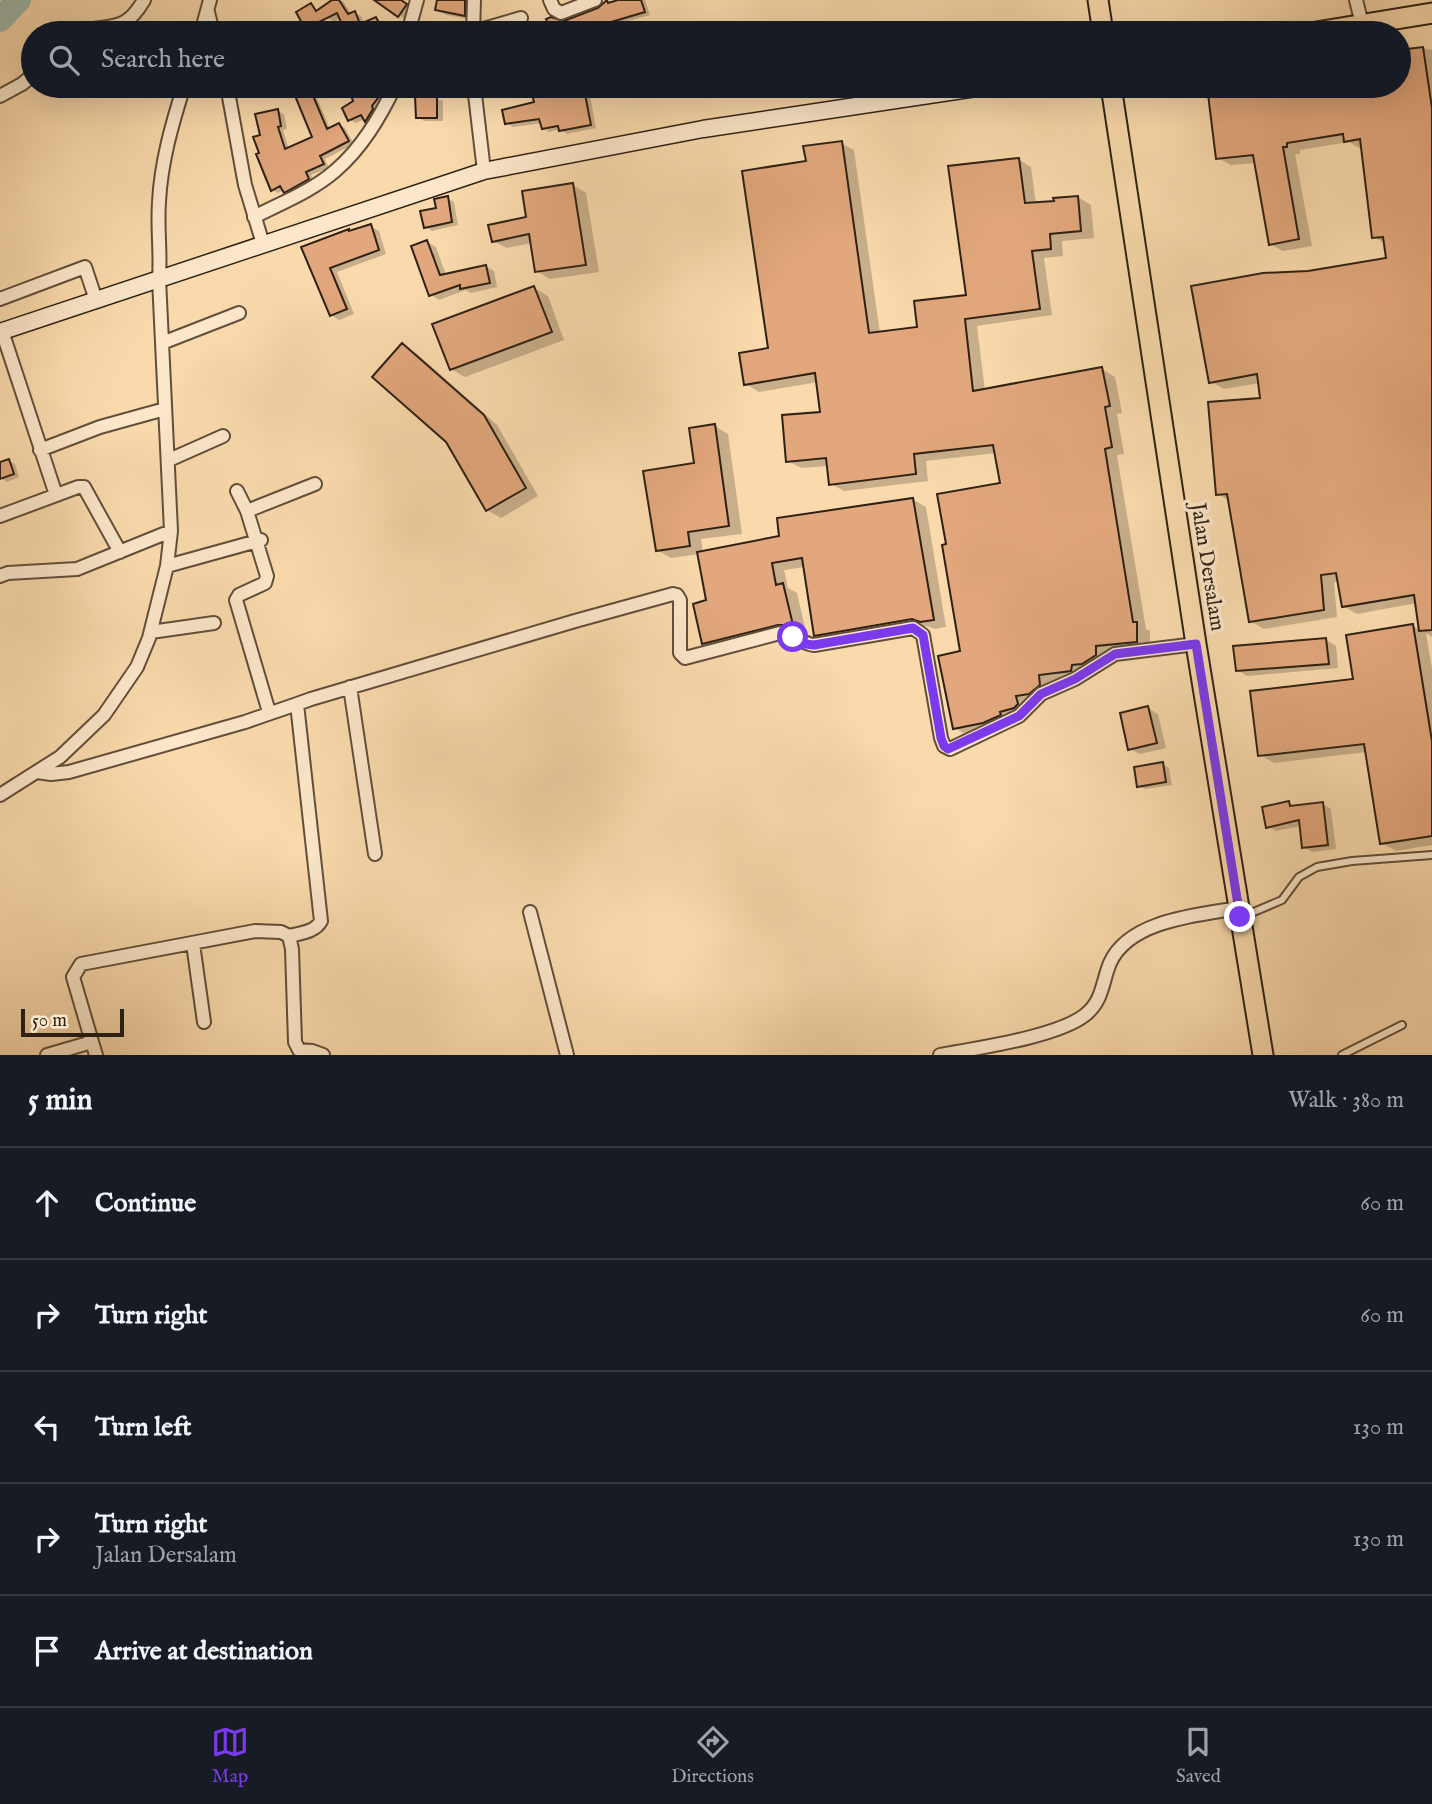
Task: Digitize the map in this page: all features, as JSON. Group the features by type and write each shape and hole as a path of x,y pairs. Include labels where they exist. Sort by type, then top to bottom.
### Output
{"main road":[{"path":"1098,0 1101,21"},
{"path":"1381,21 1432,13"},
{"path":"1,332 484,171 703,129 909,98"},
{"name":"Jalan Dersalam","path":"1113,98 1196,644 1263,1055"}],"street":[{"path":"127,21 144,0"},
{"path":"411,21 417,0"},
{"path":"473,21 474,0"},
{"path":"550,0 559,13 595,0"},
{"path":"1356,0 1361,21"},
{"path":"511,21 521,18"},
{"path":"0,96 21,85"},
{"path":"0,795 60,757 104,715 137,667 151,632 167,566 171,531 158,206 162,166 181,98"},
{"path":"229,98 245,185 263,244"},
{"path":"254,217 310,188 335,171 366,138 388,98"},
{"path":"475,98 484,171"},
{"path":"0,299 85,267 96,300"},
{"path":"162,343 239,313"},
{"path":"1,332 56,495"},
{"path":"40,450 100,427 165,409"},
{"path":"169,460 223,436"},
{"path":"247,511 315,484"},
{"path":"0,516 84,487 120,552"},
{"path":"237,491 258,541 267,576 267,581 239,595 236,603 269,712"},
{"path":"0,576 77,569 171,531"},
{"path":"167,566 258,541"},
{"path":"37,772 69,772 673,594 680,600 680,653 685,658 780,633 814,645 913,628 920,631 923,635 941,738 948,749 1019,716 1041,694 1075,679 1115,654 1196,644"},
{"path":"151,632 214,623"},
{"path":"350,687 375,854"},
{"path":"47,1055 94,1049 72,977 81,964 255,931 281,932 289,936 318,926 321,920 297,704"},
{"path":"530,912 567,1055"},
{"path":"940,1055 1021,1039 1078,1020 1097,1003 1112,959 1119,949 1140,932 1172,920 1240,913"},
{"path":"289,936 292,949 296,1052 312,1051 323,1055"},
{"path":"192,944 204,1022"}],"lane":[{"path":"1240,913 1277,903 1299,877 1317,867 1363,860 1432,855"},
{"path":"1342,1055 1402,1025"}],"building":[{"path":"332,0 339,0 348,14 355,11 359,21 341,21 337,13 321,21 301,21 296,12 311,3 316,11"},
{"path":"374,0 401,0 407,4 398,17"},
{"path":"437,0 465,0 465,16 435,10"},
{"path":"607,0 608,3 641,0 645,12 615,21 564,21 598,8"},
{"path":"551,17 564,21 547,21"},
{"path":"1423,47 1432,108 1432,630 1419,631 1414,595 1342,607 1336,573 1321,575 1324,610 1249,622 1227,494 1216,495 1208,402 1260,398 1257,374 1209,383 1191,286 1263,273 1308,271 1386,258 1383,237 1372,238 1360,139 1344,142 1343,134 1287,143 1287,147 1283,147 1299,239 1269,245 1253,155 1216,159 1208,98 1411,98 1411,48"},
{"path":"296,98 314,98 327,129 339,123 349,141 320,156 324,164 306,172 309,179 284,193 280,186 271,191 256,154 259,153 253,137 260,135 255,114 278,109 281,126 278,127 285,149 312,137"},
{"path":"352,98 378,98 365,122 361,115 348,121 342,108 353,101"},
{"path":"415,98 437,98 437,118 416,118"},
{"path":"533,98 586,98 591,125 559,131 558,126 542,129 539,119 505,124 502,110 534,102"},
{"path":"842,141 869,333 917,327 914,301 966,295 948,166 1019,158 1025,203 1078,196 1081,231 1050,234 1051,249 1032,251 1040,309 965,319 973,391 1102,367 1110,406 1105,407 1112,447 1105,449 1133,622 1137,622 1137,642 1096,646 1096,655 1082,664 1072,665 1071,671 1039,675 1040,685 1029,694 1016,696 1018,704 1014,708 1000,712 1001,715 983,723 953,729 938,656 960,651 942,545 946,544 937,494 1000,483 993,445 914,454 916,474 829,485 826,458 786,462 782,415 820,412 815,373 744,385 739,353 768,348 742,171 806,161 803,146"},
{"path":"573,183 586,265 535,272 529,234 492,242 488,225 526,217 522,191"},
{"path":"448,196 452,222 424,228 420,211 436,208 434,199"},
{"path":"371,224 379,250 330,268 347,309 330,316 301,247 349,229"},
{"path":"427,240 440,275 486,265 490,283 460,289 460,285 429,296 411,246"},
{"path":"534,286 552,332 450,370 432,324"},
{"path":"402,343 484,415 526,488 486,511 446,442 372,377"},
{"path":"715,424 729,526 688,532 690,546 656,551 643,471 694,463 689,428"},
{"path":"9,459 14,474 0,479 0,462"},
{"path":"913,498 934,620 920,622 912,619 814,636 802,558 772,563 776,585 783,583 793,625 778,625 702,644 693,604 706,600 697,552 779,536 777,518"},
{"path":"1413,624 1432,741 1432,836 1380,844 1364,744 1258,756 1250,691 1353,679 1346,635"},
{"path":"1326,638 1329,664 1236,671 1233,646"},
{"path":"1148,706 1157,743 1128,750 1120,713"},
{"path":"1163,762 1166,782 1137,787 1134,767"},
{"path":"1289,801 1290,806 1323,802 1328,845 1302,848 1299,820 1266,828 1262,807"}],"waterway":[{"path":"0,20 19,0"}],"route":[{"path":"793,637 805,644 814,645 913,628 920,631 923,635 941,738 948,749 1019,716 1041,694 1075,679 1115,654 1196,644 1240,917"}]}
